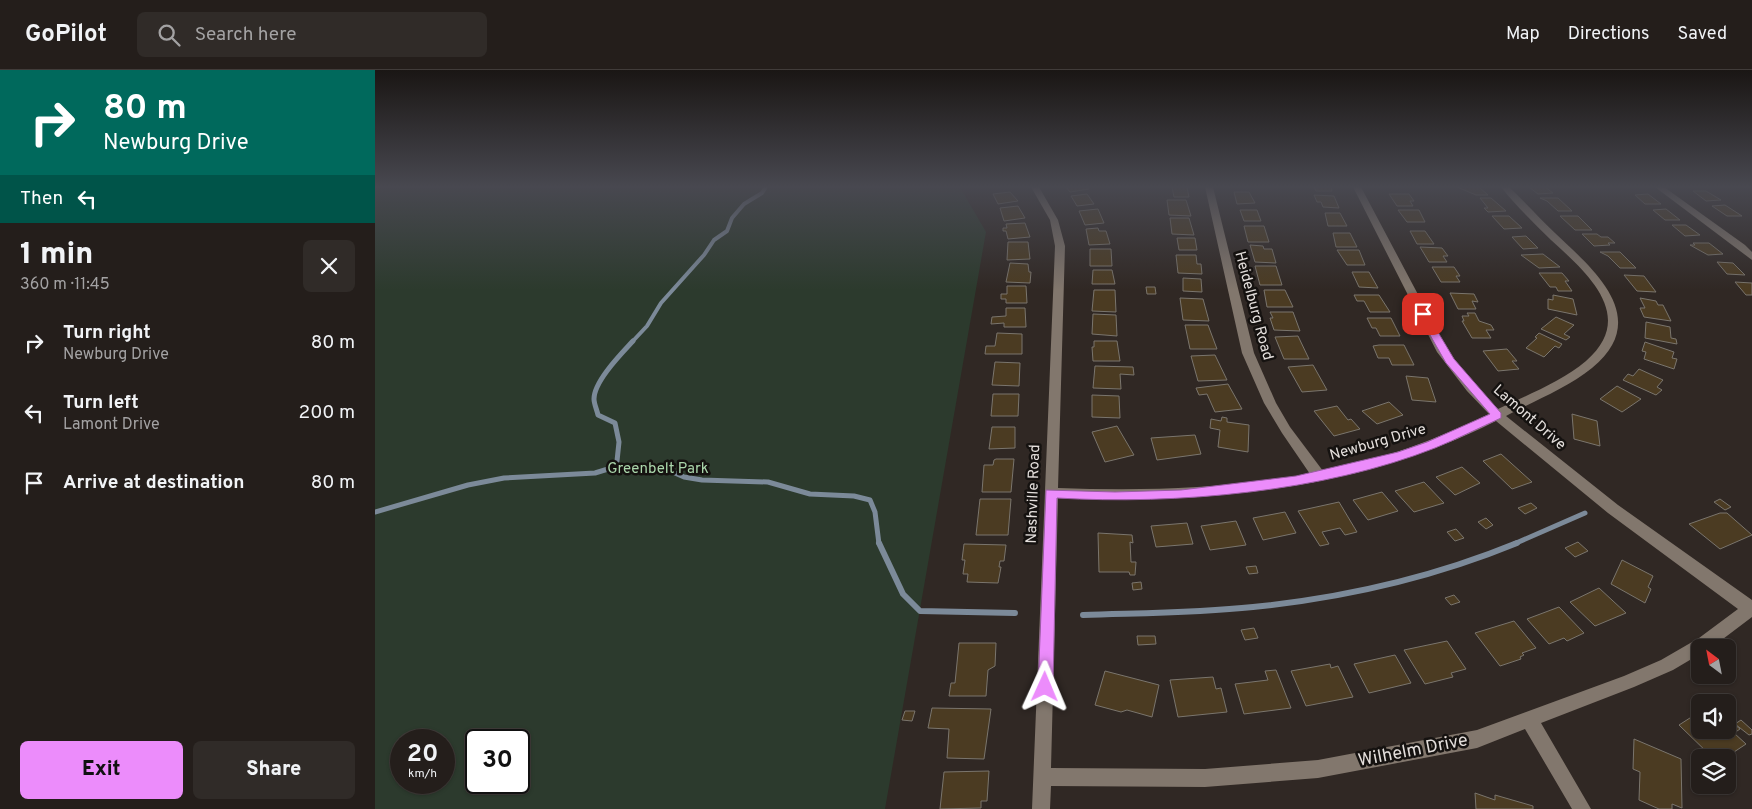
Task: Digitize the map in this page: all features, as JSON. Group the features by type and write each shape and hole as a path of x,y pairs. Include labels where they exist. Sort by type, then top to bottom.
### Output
{"street":[{"name":"Nashville Road","path":"1041,809 1061,246 1054,221"},
{"name":"Heidelburg Road","path":"1217,221 1244,341 1251,362 1286,430 1319,476"},
{"name":"Lamont Drive","path":"1375,221 1443,352 1471,388 1497,415 1613,509 1751,608"},
{"name":"Newburg Drive","path":"1051,493 1115,497 1181,494 1258,486 1319,476 1373,464 1409,453 1497,415 1587,366 1603,352 1609,340 1613,317 1610,304 1596,278 1539,221"},
{"path":"1710,221 1747,247 1752,257"},
{"name":"Wilhelm Drive","path":"1043,777 1196,778 1318,769 1477,739 1628,682 1667,664 1705,643 1751,608"},
{"path":"1529,719 1582,809"}],"green space":[{"name":"Greenbelt Park","path":"375,221 980,221 986,232 885,809 375,809"}],"building":[{"path":"1083,221 1104,223 1085,225"},
{"path":"1170,221 1190,221 1194,235 1172,234"},
{"path":"1327,221 1345,221 1347,226 1328,226"},
{"path":"1497,221 1515,221 1522,228 1504,229"},
{"path":"1566,221 1583,221 1592,230 1575,230"},
{"path":"1025,223 1030,237 1008,239 1006,231 1003,231 1003,228 1007,228 1006,224"},
{"path":"1672,225 1686,225 1700,235 1685,236"},
{"path":"1244,226 1264,226 1269,242 1248,242"},
{"path":"1098,228 1099,231 1106,231 1110,244 1089,245 1086,229"},
{"path":"1410,231 1425,231 1434,244 1417,244"},
{"path":"1333,233 1350,233 1357,247 1336,247"},
{"path":"1582,234 1597,234 1601,237 1608,237 1615,243 1594,246"},
{"path":"1526,236 1538,248 1523,249 1512,237"},
{"path":"1177,238 1195,238 1197,250 1179,250"},
{"path":"1008,242 1028,242 1030,259 1007,260"},
{"path":"1693,243 1709,243 1723,254 1708,255 1690,245 1695,245"},
{"path":"1250,245 1272,249 1276,263 1255,262"},
{"path":"1420,247 1442,248 1448,256 1443,256 1447,262 1429,262"},
{"path":"1090,249 1111,249 1112,266 1090,266"},
{"path":"1337,250 1359,250 1365,265 1347,265"},
{"path":"1600,252 1620,252 1636,268 1620,268 1608,256"},
{"path":"1543,254 1560,267 1539,268 1521,255"},
{"path":"1176,255 1196,255 1197,264 1201,264 1202,274 1178,273"},
{"path":"1717,262 1733,263 1745,275 1727,274"},
{"path":"1010,263 1028,264 1029,272 1031,272 1030,283 1006,282"},
{"path":"1255,266 1276,266 1282,285 1260,285"},
{"path":"1432,267 1454,267 1460,276 1456,276 1460,282 1441,282"},
{"path":"1093,270 1112,270 1115,284 1092,284"},
{"path":"1352,272 1369,272 1378,288 1359,287"},
{"path":"1539,273 1562,273 1569,281 1565,281 1572,291 1558,291 1556,287 1550,287"},
{"path":"1624,275 1644,276 1656,292 1637,291"},
{"path":"1183,278 1201,279 1202,292 1183,291"},
{"path":"1735,282 1752,283 1752,295 1746,295"},
{"path":"1007,286 1026,286 1027,303 1006,303 1006,299 1001,299 1001,294 1007,294"},
{"path":"1146,287 1155,287 1156,294 1147,294"},
{"path":"1094,290 1115,290 1116,312 1092,311"},
{"path":"1264,290 1285,290 1293,307 1267,307"},
{"path":"1450,293 1474,294 1478,302 1472,301 1476,309 1458,309"},
{"path":"1354,295 1379,295 1390,312 1370,312 1364,301 1357,301"},
{"path":"1553,295 1573,299 1577,315 1548,309 1548,299 1553,300"},
{"path":"1180,298 1203,299 1209,321 1183,320"},
{"path":"1640,298 1656,301 1658,305 1663,305 1671,321 1644,317 1640,308 1645,308"},
{"path":"1006,308 1025,308 1026,327 1004,327 1004,323 991,324 992,317 1006,316"},
{"path":"1270,312 1293,312 1300,331 1274,330 1270,318 1273,318"},
{"path":"1467,313 1475,313 1479,321 1491,325 1494,330 1486,330 1491,338 1472,338 1462,321 1464,321 1462,316 1469,316"},
{"path":"1093,314 1116,315 1117,336 1092,334"},
{"path":"1556,317 1574,325 1564,334 1570,337 1566,340 1541,329"},
{"path":"1367,318 1391,318 1400,336 1380,336 1376,328 1372,328"},
{"path":"1646,322 1670,327 1671,338 1676,339 1677,344 1645,338"},
{"path":"1185,325 1208,325 1217,349 1190,349"},
{"path":"997,333 1022,334 1022,354 985,354 986,346 995,346"},
{"path":"1539,333 1562,344 1559,348 1555,346 1544,357 1526,348 1537,338 1535,337"},
{"path":"1298,336 1309,359 1284,359 1275,337"},
{"path":"1094,341 1117,341 1120,361 1093,361 1092,347 1094,347"},
{"path":"1645,342 1674,352 1672,358 1677,359 1674,369 1644,359 1646,352 1642,351"},
{"path":"1404,345 1414,365 1392,365 1389,358 1378,358 1373,346"},
{"path":"1507,349 1517,361 1512,361 1519,369 1498,371 1483,351"},
{"path":"1215,355 1227,380 1198,381 1191,356"},
{"path":"995,362 1020,363 1019,386 992,385"},
{"path":"1313,365 1327,390 1302,392 1288,367"},
{"path":"1095,366 1133,367 1134,375 1120,374 1121,389 1093,388"},
{"path":"1639,369 1663,380 1657,387 1662,390 1656,395 1623,380 1628,374 1633,376"},
{"path":"1406,376 1428,378 1436,402 1412,400"},
{"path":"1228,384 1242,409 1215,412 1207,394 1199,395 1196,388"},
{"path":"1617,386 1641,399 1622,412 1600,399"},
{"path":"993,394 1019,394 1018,416 991,416"},
{"path":"1092,395 1119,396 1120,418 1092,417"},
{"path":"1389,402 1403,415 1377,424 1362,411"},
{"path":"1337,406 1348,420 1351,419 1360,429 1334,436 1314,411"},
{"path":"1572,414 1597,421 1600,446 1574,439"},
{"path":"1222,417 1227,418 1227,422 1249,425 1248,452 1218,447 1220,430 1210,428 1211,419 1221,421"},
{"path":"1117,426 1134,455 1105,462 1092,432"},
{"path":"992,427 1015,427 1015,448 989,449"},
{"path":"1195,435 1201,454 1157,460 1151,438"},
{"path":"1501,454 1532,482 1512,489 1483,461"},
{"path":"996,459 1014,459 1011,492 982,492 984,465 993,465"},
{"path":"1462,467 1480,483 1455,495 1436,477"},
{"path":"1424,482 1444,503 1414,512 1395,491"},
{"path":"1382,492 1398,511 1368,520 1353,500"},
{"path":"980,499 1011,499 1008,535 976,535"},
{"path":"1720,499 1731,507 1725,510 1714,502"},
{"path":"1339,502 1357,532 1345,535 1340,528 1322,532 1329,544 1320,546 1298,511"},
{"path":"1531,503 1537,508 1525,514 1518,508"},
{"path":"1285,512 1296,533 1263,540 1253,518"},
{"path":"1720,513 1727,513 1752,535 1720,549 1689,524"},
{"path":"1486,518 1493,525 1486,529 1478,522"},
{"path":"1236,521 1246,545 1210,550 1201,526"},
{"path":"1187,523 1193,544 1156,547 1151,526"},
{"path":"1456,529 1464,538 1455,541 1447,532"},
{"path":"1098,533 1132,535 1133,543 1130,542 1131,562 1136,562 1135,575 1130,575 1129,572 1099,572"},
{"path":"1578,542 1588,551 1575,557 1565,548"},
{"path":"964,544 1006,545 1004,561 1000,561 999,567 1001,567 998,583 967,582 968,574 963,574 965,560 962,560"},
{"path":"1622,560 1653,576 1648,587 1651,589 1645,603 1611,584"},
{"path":"1256,566 1258,573 1249,574 1246,567"},
{"path":"1141,582 1142,589 1133,590 1132,583"},
{"path":"1599,588 1626,613 1595,626 1570,602"},
{"path":"1454,595 1460,602 1451,605 1445,598"},
{"path":"1559,607 1584,633 1567,641 1564,638 1549,644 1527,619"},
{"path":"1514,621 1536,648 1522,653 1524,655 1520,657 1521,659 1500,666 1475,633"},
{"path":"1254,628 1258,638 1245,640 1241,630"},
{"path":"1137,636 1155,636 1156,644 1138,645"},
{"path":"1447,641 1466,669 1451,673 1453,677 1425,684 1404,650"},
{"path":"959,643 996,643 995,666 988,670 986,696 949,696 951,683 955,683"},
{"path":"1395,655 1411,683 1369,693 1354,664"},
{"path":"1330,664 1331,668 1338,666 1353,697 1306,706 1291,671"},
{"path":"1276,670 1291,708 1244,714 1235,684 1268,680 1265,671"},
{"path":"1105,671 1159,685 1152,717 1127,710 1121,712 1095,705"},
{"path":"1213,677 1216,689 1221,688 1227,712 1178,717 1170,680"},
{"path":"932,708 991,709 984,759 947,758 949,729 928,728"},
{"path":"905,711 915,711 912,721 902,720"},
{"path":"1691,717 1691,737 1679,725"},
{"path":"1741,720 1752,730 1752,734 1749,735 1736,723"},
{"path":"1736,735 1746,744 1736,751 1736,749 1704,749 1693,739 1736,739"},
{"path":"1634,739 1681,759 1682,808 1672,804 1672,809 1659,809 1639,800 1640,772 1633,769"},
{"path":"989,771 987,801 981,801 981,808 940,809 944,772"},
{"path":"1475,793 1495,800 1495,795 1533,806 1533,809 1476,809"}],"waterway":[{"path":"632,342 647,326 661,303 704,255 714,240 727,231 731,221"},
{"path":"608,469 617,461 619,442 615,423 598,415 594,401 595,392 603,376 633,341"},
{"path":"375,512 468,485 504,478 595,473 608,469"},
{"path":"608,469 666,469 684,477 702,480 768,482 810,494 854,496 870,500 875,512 879,544"},
{"path":"1514,544 1585,513"},
{"path":"879,543 903,594 920,611 1015,613"},
{"path":"1083,615 1211,610 1253,607 1321,598 1421,576 1517,543"}],"route":[{"path":"1045,687 1051,493 1115,497 1181,494 1296,480 1402,456 1497,415 1471,388 1443,352 1423,314"}]}
